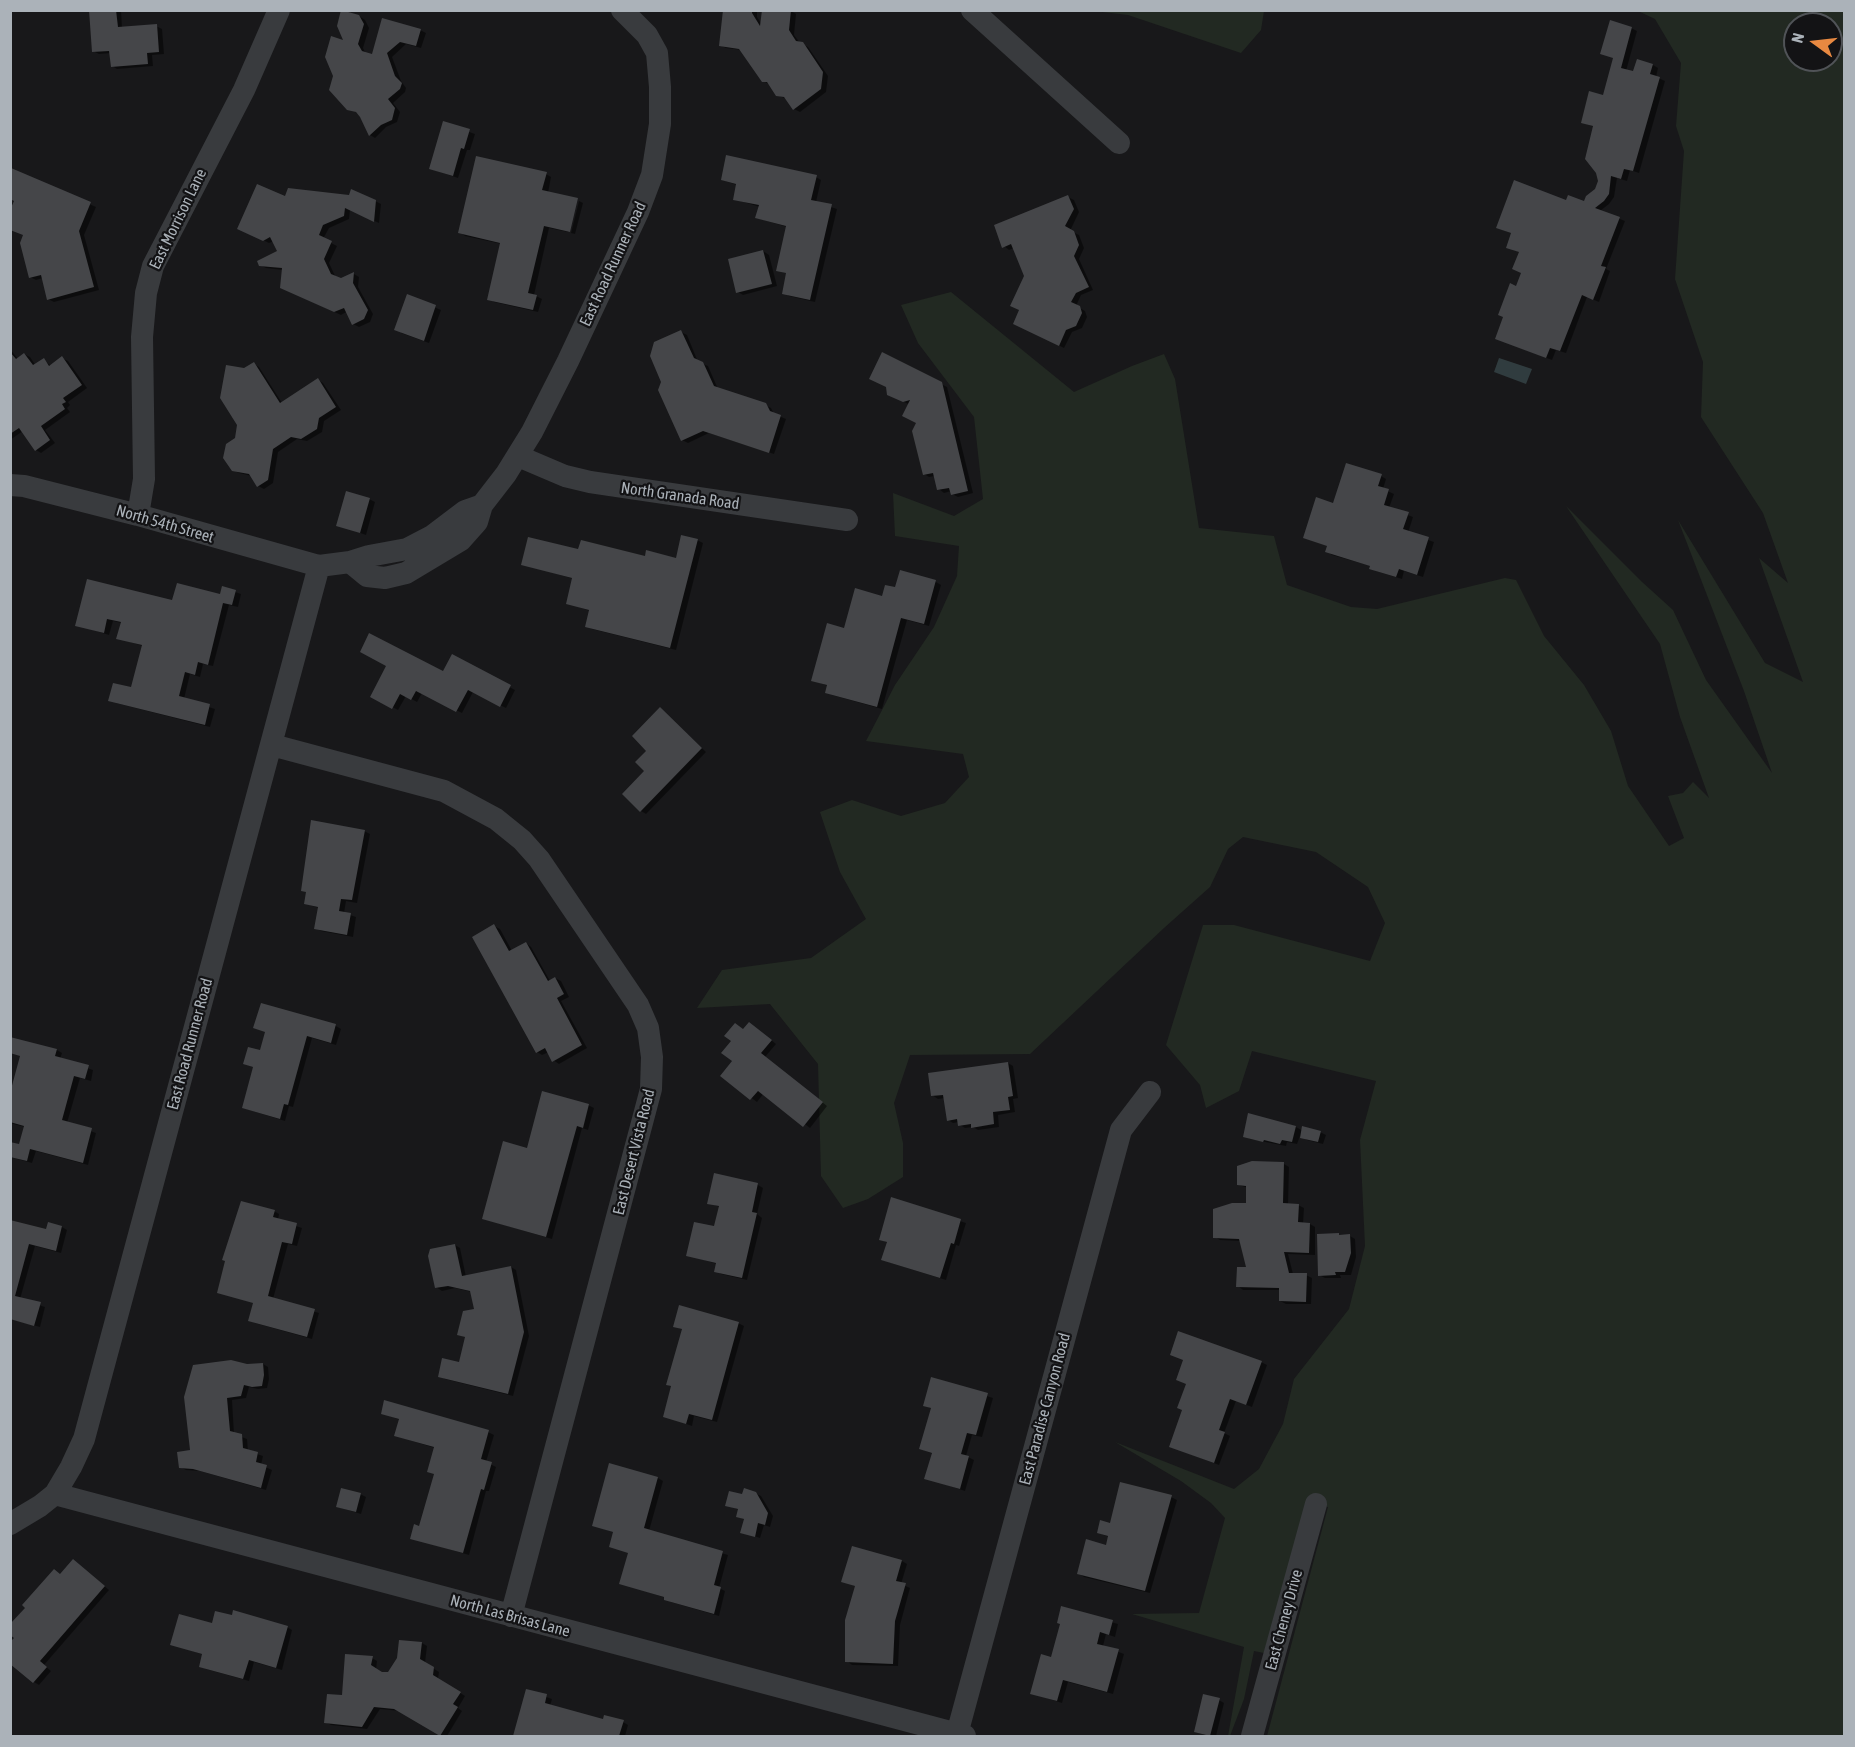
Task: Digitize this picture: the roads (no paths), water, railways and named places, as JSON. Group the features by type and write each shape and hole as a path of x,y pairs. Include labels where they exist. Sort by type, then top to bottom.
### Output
{"street":[{"name":"East Morrison Lane","path":"138,515 144,479 142,337 146,293 153,266 244,90 279,10"},
{"name":"East Road Runner Road","path":"10,1524 55,1494 72,1467 84,1439 319,566 350,562 367,576 385,578 406,573 462,540 477,522 482,505 506,474 532,432 638,212 652,176 660,124 660,87 657,53 646,35 622,10"},
{"path":"972,10 1119,143"},
{"name":"North Granada Road","path":"518,456 565,476 590,482 847,520"},
{"name":"North 54th Street","path":"10,485 24,486 138,515 319,566"},
{"name":"East Desert Vista Road","path":"272,745 444,791 496,819 522,840 539,859 638,1005 648,1028 652,1057 651,1089 511,1616"},
{"name":"East Paradise Canyon Road","path":"961,1735 1121,1130 1150,1092"},
{"name":"North Las Brisas Lane","path":"55,1494 961,1735"},
{"name":"East Cheney Drive","path":"1252,1737 1316,1504"}]}
